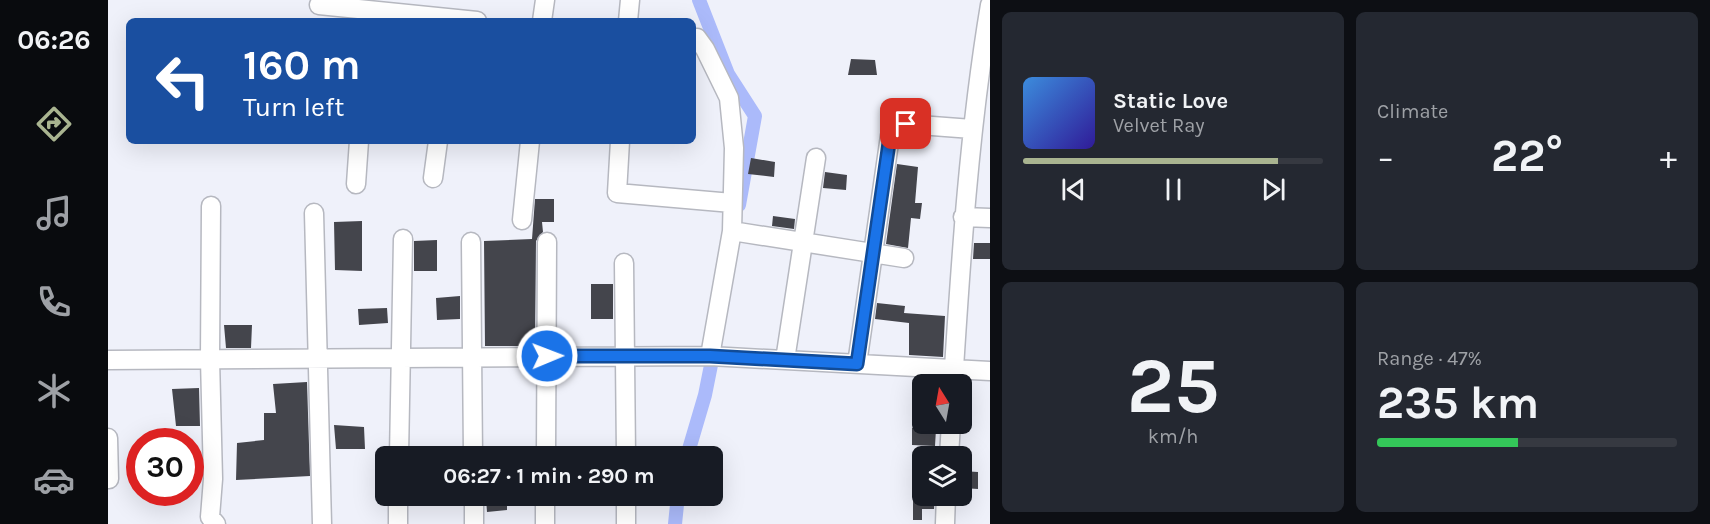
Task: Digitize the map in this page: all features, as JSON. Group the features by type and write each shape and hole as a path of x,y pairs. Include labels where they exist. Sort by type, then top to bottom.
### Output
{"street":[{"path":"542,18 544,0"},
{"path":"628,18 630,0"},
{"path":"319,5 370,16 410,18"},
{"path":"954,374 963,217 972,129 990,5"},
{"path":"696,38 705,49 729,98 734,148 732,231 710,356"},
{"path":"857,364 890,136 897,128 906,124 972,129"},
{"path":"356,184 359,144"},
{"path":"434,178 438,144"},
{"path":"522,220 530,144"},
{"path":"620,144 617,193 732,203"},
{"path":"785,360 816,158"},
{"path":"211,206 210,359 213,479 210,517 216,524"},
{"path":"314,213 322,524"},
{"path":"963,217 990,218"},
{"path":"732,231 904,258"},
{"path":"399,446 403,239"},
{"path":"471,242 473,446"},
{"path":"546,446 548,242"},
{"path":"624,263 626,446"},
{"path":"108,360 710,356 857,364 932,374"},
{"path":"972,374 990,371"},
{"path":"108,438 109,480"},
{"path":"398,506 398,524"},
{"path":"474,506 474,524"},
{"path":"545,506 545,524"},
{"path":"626,506 626,524"},
{"path":"945,524 946,506"}],"building":[{"path":"851,59 875,60 877,75 848,75"},
{"path":"751,158 775,162 774,177 748,174"},
{"path":"897,164 918,167 915,203 922,203 920,219 911,218 908,248 886,244"},
{"path":"825,172 847,175 846,190 823,188"},
{"path":"535,199 554,199 554,222 542,222 543,232 536,241 535,346 485,346 484,241 532,239"},
{"path":"773,216 795,219 794,229 772,226"},
{"path":"362,221 362,271 335,270 334,222"},
{"path":"437,240 437,271 414,271 414,241"},
{"path":"974,243 990,243 990,259 973,259"},
{"path":"591,284 613,284 613,319 591,319"},
{"path":"460,296 460,319 437,320 436,298"},
{"path":"877,303 905,306 904,313 945,316 943,357 909,355 909,323 875,319"},
{"path":"387,308 388,323 359,325 358,309"},
{"path":"224,325 252,325 251,348 226,348"},
{"path":"307,382 310,476 236,480 237,443 264,440 264,413 276,413 273,384"},
{"path":"199,388 200,426 176,426 172,389"},
{"path":"334,425 364,427 365,449 336,449"},
{"path":"912,434 936,434 935,446 912,445"},
{"path":"972,472 978,472 978,489 972,489"},
{"path":"487,506 507,506 507,510 487,512"},
{"path":"913,506 934,506 934,509 922,509 922,520 913,520"}],"waterway":[{"path":"699,0 728,74 755,116 739,205"},
{"path":"690,446 705,395 712,360"},
{"path":"675,524 677,506"}],"route":[{"path":"547,356 710,356 857,364 890,136 897,128 906,124"}]}
